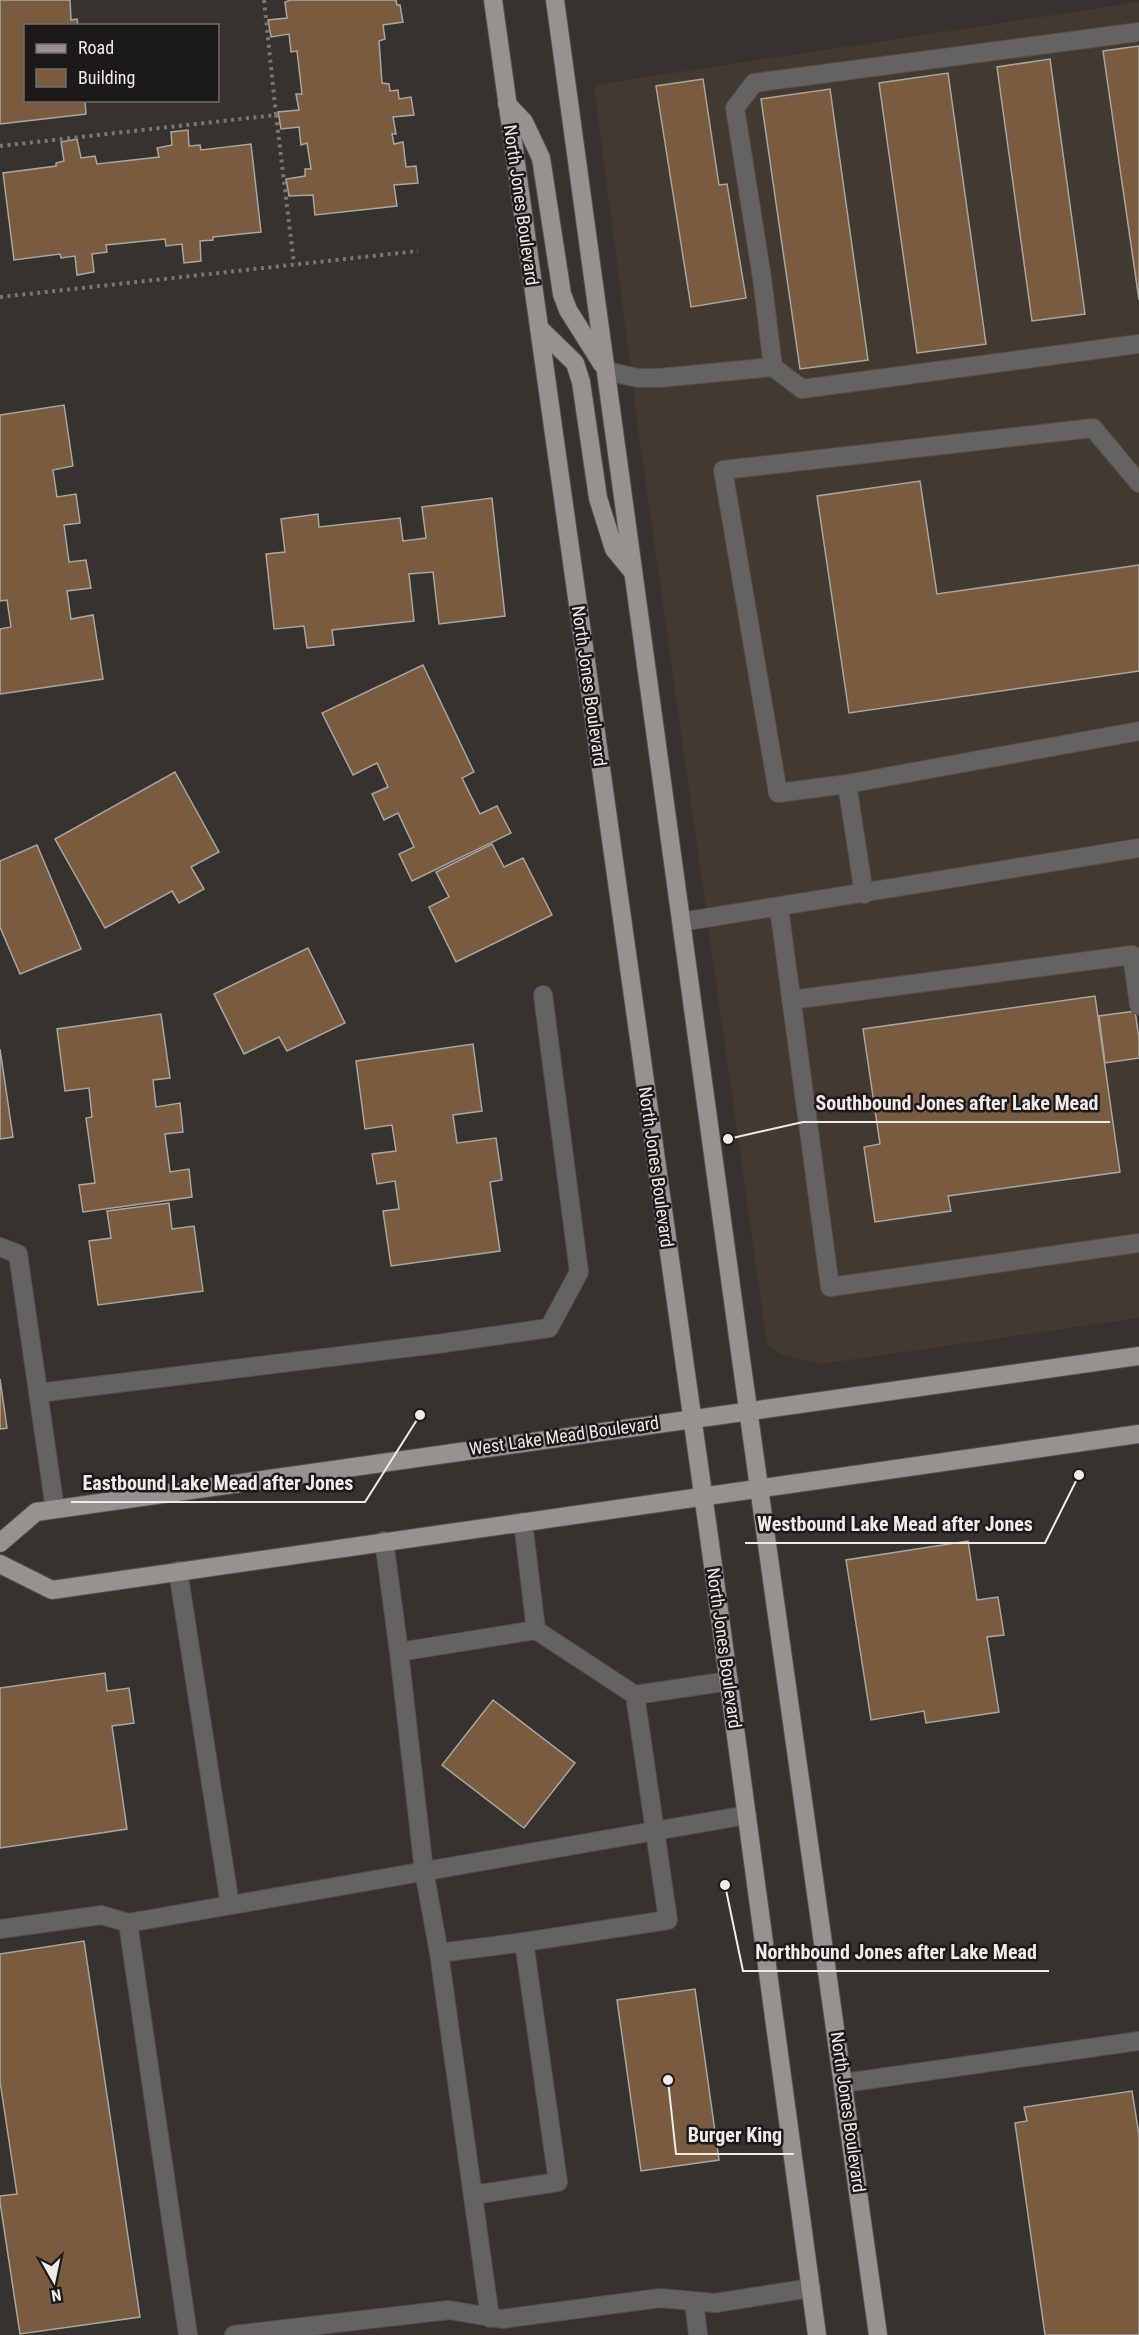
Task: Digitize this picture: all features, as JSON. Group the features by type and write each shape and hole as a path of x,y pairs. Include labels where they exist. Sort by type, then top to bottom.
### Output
{"main road":[{"name":"North Jones Boulevard","path":"493,0 691,1418 704,1496 817,2335"},
{"name":"North Jones Boulevard","path":"555,0 748,1410 878,2335"},
{"path":"507,104 524,122 541,158 562,294 568,310 606,371"},
{"path":"539,328 575,363 581,382 600,508 614,549 633,572"},
{"name":"West Lake Mead Boulevard","path":"0,1543 36,1512 1139,1356"},
{"path":"0,1564 52,1590 1139,1434"}],"lane":[{"path":"773,367 762,278 735,108 754,83 1139,32"},
{"path":"606,371 638,378 659,378 773,367 802,389 1139,344"},
{"path":"1139,483 1093,428 723,470 778,793 847,784 1139,731"},
{"path":"847,784 864,894"},
{"path":"681,922 779,908 1139,848"},
{"path":"779,908 830,1287 1139,1243"},
{"path":"791,1000 1132,954 1139,1005"},
{"path":"38,1393 425,1346 549,1328 579,1272 543,995"},
{"path":"0,1247 18,1254 55,1509"},
{"path":"522,1522 536,1630"},
{"path":"384,1541 424,1871 439,1953 490,2318"},
{"path":"178,1571 230,1905"},
{"path":"399,1652 536,1630 635,1695 729,1681"},
{"path":"439,1953 668,1920 635,1695"},
{"path":"0,1929 102,1915 128,1923 747,1815"},
{"path":"128,1923 188,2335"},
{"path":"473,2195 558,2182 524,1942"},
{"path":"844,2083 1139,2041"},
{"path":"234,2335 449,2310 502,2319 660,2298 715,2303 811,2288"},
{"path":"694,2301 698,2335"}],"path":[{"path":"264,0 294,264"},
{"path":"0,146 276,115"},
{"path":"0,297 418,250"}],"shaded area":[{"path":"1139,2 1139,1318 821,1364 780,1354 767,1344 639,435 594,85"}],"building":[{"path":"0,0 70,0 71,20 77,19 78,24 24,24 24,102 85,102 86,114 0,124"},
{"path":"291,0 396,0 397,5 400,5 403,22 383,25 385,39 379,41 382,83 389,84 390,91 398,90 399,99 411,97 414,115 393,117 396,134 392,134 394,144 403,142 406,167 416,166 418,183 394,185 397,206 315,215 313,195 289,196 286,179 305,176 305,169 311,169 307,143 301,145 299,127 281,129 278,112 299,110 296,94 302,94 297,51 291,52 289,34 271,37 268,20 287,18 285,2"},
{"path":"1139,46 1139,300 1103,51"},
{"path":"1050,59 1085,314 1032,321 997,67"},
{"path":"948,73 986,344 917,353 879,83"},
{"path":"703,79 719,185 727,184 746,298 691,307 656,86"},
{"path":"830,89 868,360 800,369 761,99"},
{"path":"188,130 189,146 200,145 201,150 251,144 261,232 213,237 213,240 200,241 201,261 184,263 182,244 166,246 165,239 106,245 107,252 92,254 94,272 77,275 75,256 61,258 60,254 14,260 3,173 56,166 56,163 64,161 61,142 77,139 81,158 95,156 97,164 159,157 157,148 172,145 171,132"},
{"path":"64,405 73,466 53,470 57,497 76,494 80,523 64,525 69,562 86,560 91,588 67,591 71,619 93,615 103,679 0,694 0,629 11,627 7,600 0,601 0,415"},
{"path":"920,481 937,594 1139,565 1139,671 849,713 817,496"},
{"path":"492,498 505,616 439,624 433,572 409,574 414,621 332,630 334,645 307,648 304,626 274,629 266,554 285,552 281,519 318,514 319,527 400,518 403,541 426,538 422,507"},
{"path":"423,665 474,772 462,778 480,814 497,806 511,833 412,881 399,854 414,847 398,813 384,820 372,794 388,787 377,763 353,775 322,713"},
{"path":"175,772 219,852 191,867 204,889 179,903 172,891 105,928 55,839"},
{"path":"492,844 504,867 523,858 552,915 456,962 429,907 449,897 436,872"},
{"path":"37,845 81,949 20,974 0,927 0,861"},
{"path":"308,948 345,1023 287,1051 279,1037 244,1054 214,994"},
{"path":"1095,996 1120,1172 948,1196 951,1211 875,1222 864,1147 880,1144 863,1029"},
{"path":"1135,1011 1139,1058 1105,1063 1099,1016"},
{"path":"161,1014 170,1078 153,1080 156,1107 180,1103 183,1132 165,1134 170,1172 189,1169 192,1197 83,1212 79,1185 95,1183 86,1118 92,1117 89,1088 65,1091 57,1029"},
{"path":"473,1044 482,1111 453,1115 457,1143 496,1138 502,1180 490,1182 500,1251 391,1266 383,1211 399,1209 395,1181 377,1184 372,1154 396,1151 392,1125 365,1129 356,1061"},
{"path":"0,1049 13,1137 0,1139"},
{"path":"169,1203 172,1229 194,1226 203,1291 98,1305 89,1241 111,1238 107,1211"},
{"path":"0,1379 7,1428 0,1429"},
{"path":"968,1541 977,1600 998,1597 1004,1635 987,1637 999,1712 926,1723 924,1711 871,1720 846,1560"},
{"path":"105,1673 107,1691 129,1688 134,1723 112,1726 127,1829 0,1848 0,1688"},
{"path":"493,1700 575,1763 524,1828 442,1765"},
{"path":"84,1941 140,2317 20,2334 0,2202 0,2196 17,2194 0,2081 0,1954"},
{"path":"695,1989 719,2160 641,2171 617,2000"},
{"path":"1132,2091 1139,2135 1139,2335 1045,2335 1015,2123 1027,2121 1024,2107"}],"place":[{"name":"Southbound Jones after Lake Mead","path":"728,1139"},
{"name":"Eastbound Lake Mead after Jones","path":"420,1415"},
{"name":"Westbound Lake Mead after Jones","path":"1079,1475"},
{"name":"Northbound Jones after Lake Mead","path":"725,1885"},
{"name":"Burger King","path":"668,2080"}]}
